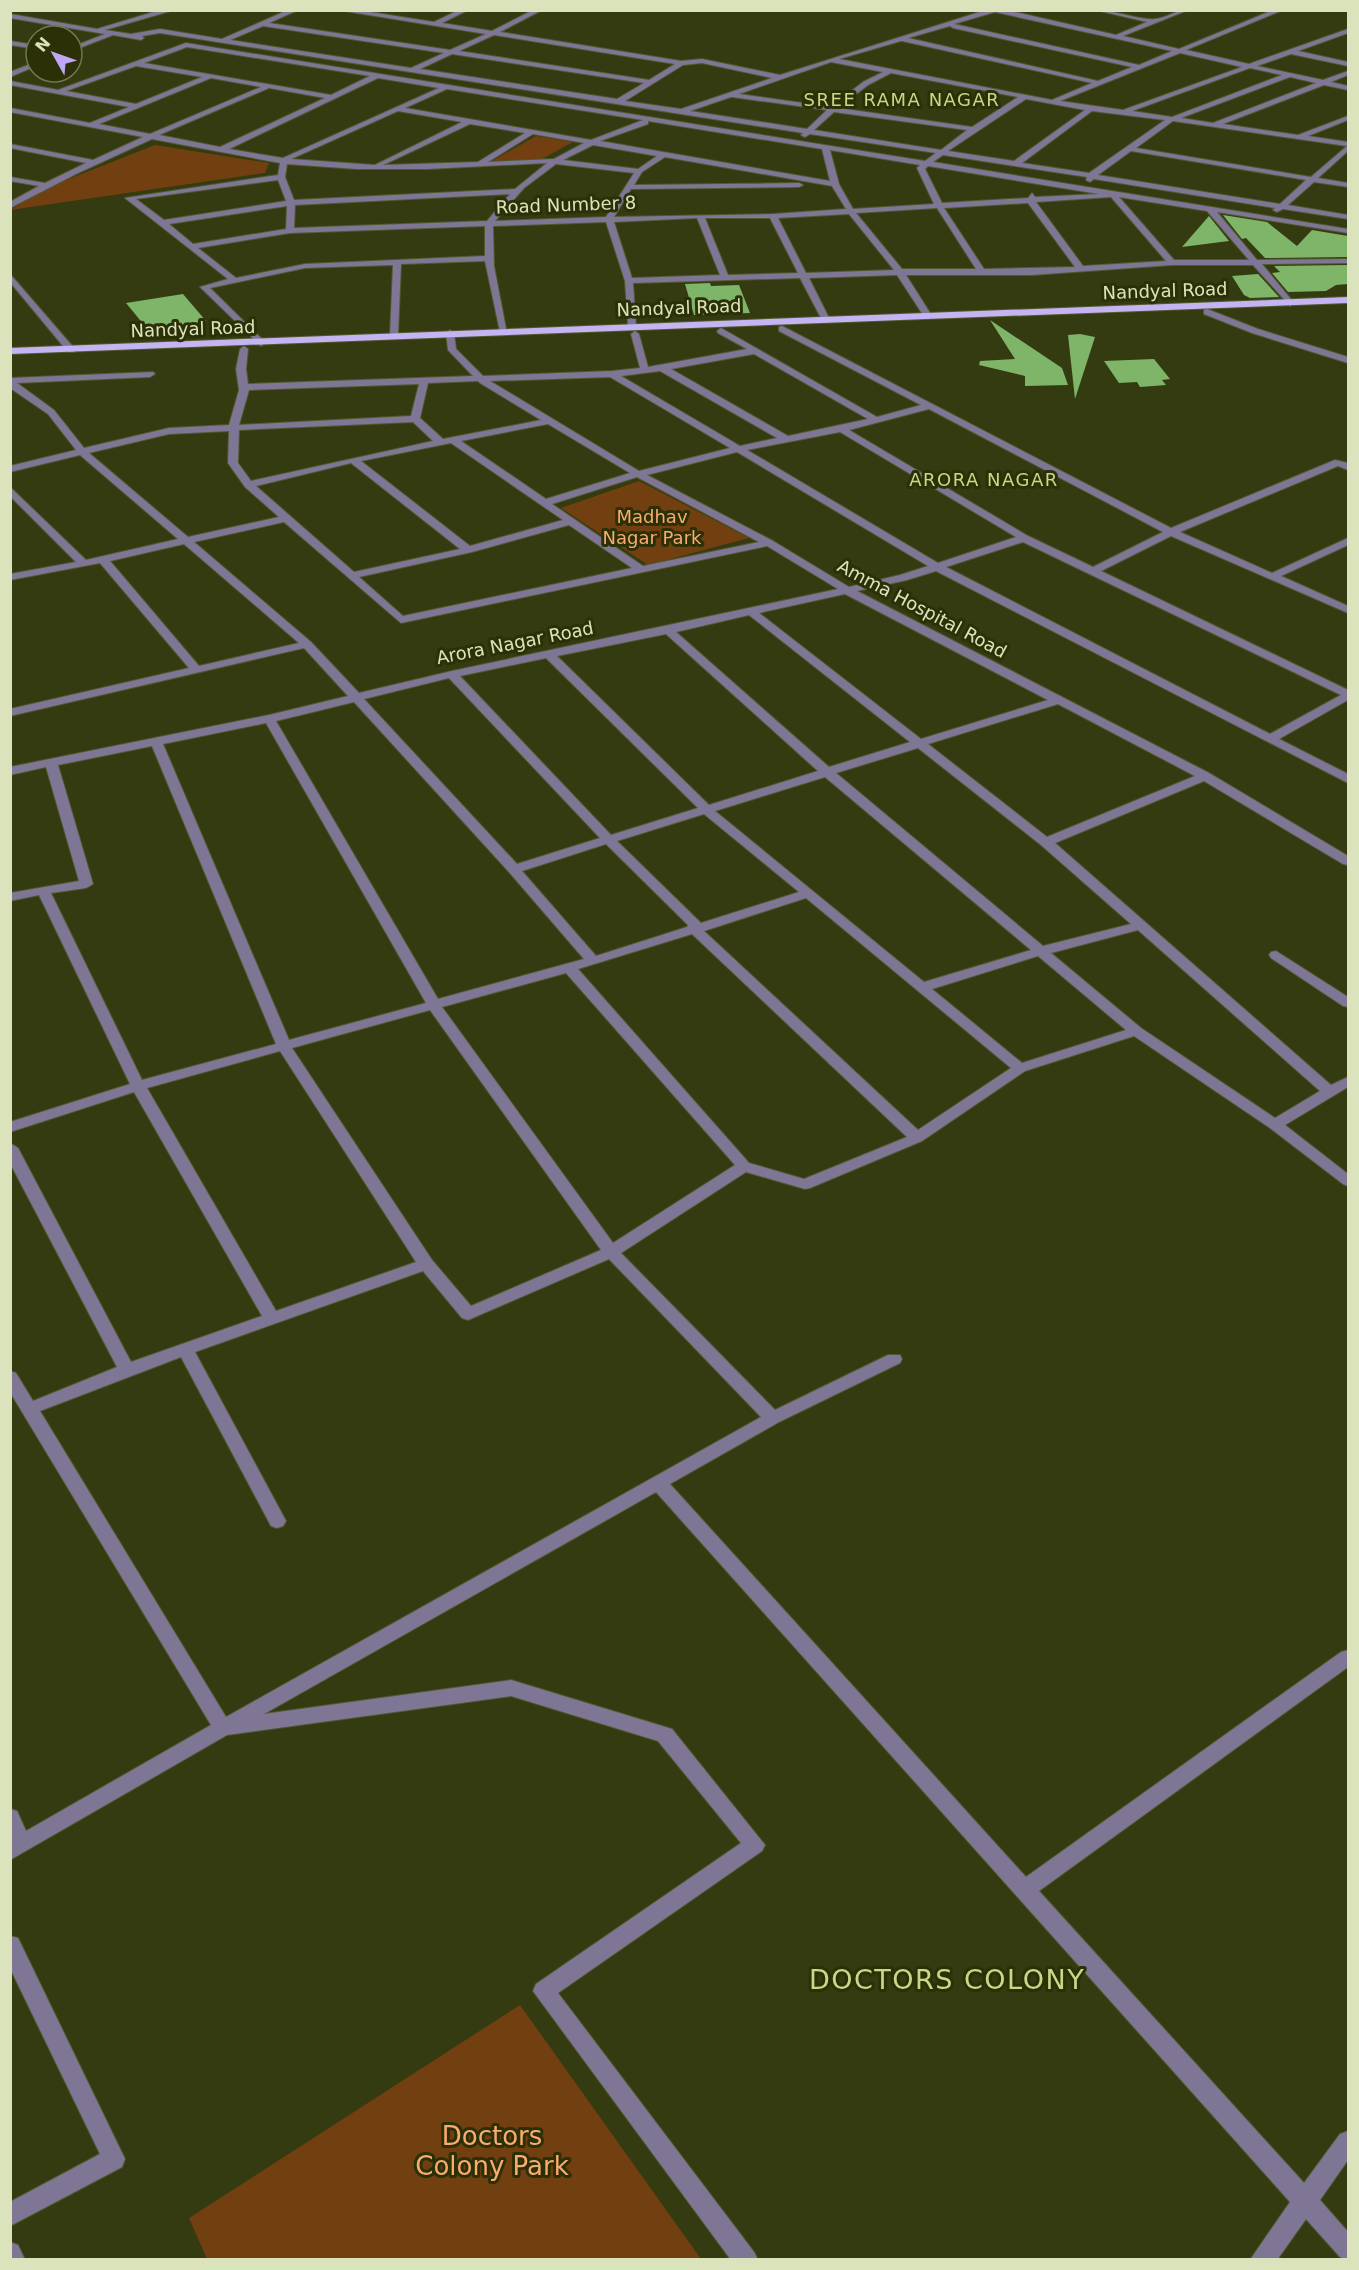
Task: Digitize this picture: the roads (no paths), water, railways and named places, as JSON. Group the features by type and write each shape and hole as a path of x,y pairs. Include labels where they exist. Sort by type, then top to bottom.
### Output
{"main road":[{"name":"Nandyal Road","path":"10,358 244,349 826,320 1348,300"},
{"name":"Nandyal Road","path":"10,351 261,343 394,335 450,337 504,332 782,329 1348,306"}],"street":[{"path":"98,31 134,18 171,10"},
{"path":"222,41 295,10"},
{"path":"341,10 681,63 702,61 779,77"},
{"path":"435,24 465,10"},
{"path":"412,70 539,10"},
{"path":"504,332 490,258 489,224 515,191 552,161 589,142 650,121 830,60 994,10 1348,88"},
{"path":"1099,10 1155,22"},
{"path":"1117,37 1185,10"},
{"path":"1052,102 1280,10"},
{"path":"10,16 153,40"},
{"path":"262,24 652,82"},
{"path":"950,25 1140,67"},
{"path":"132,36 160,31 678,112 809,130 1348,217"},
{"path":"1123,112 1348,31"},
{"path":"84,45 114,34"},
{"path":"899,39 1099,83"},
{"path":"164,42 1348,231"},
{"path":"58,92 186,45"},
{"path":"1291,51 1348,64"},
{"path":"295,63 315,55"},
{"path":"830,60 1091,109 1299,137 1348,146"},
{"path":"618,102 681,63"},
{"path":"135,64 333,97"},
{"path":"10,75 24,69"},
{"path":"796,143 832,110 877,76 888,72"},
{"path":"1213,126 1348,73"},
{"path":"424,84 444,75"},
{"path":"1087,190 1092,176 1170,120 1289,75"},
{"path":"88,126 209,76"},
{"path":"220,150 375,76"},
{"path":"10,83 136,106"},
{"path":"10,206 44,185 269,86"},
{"path":"284,160 444,88"},
{"path":"729,95 973,129"},
{"path":"982,273 940,207 921,168 973,129 1024,97"},
{"path":"398,109 835,184"},
{"path":"1017,163 1091,109"},
{"path":"10,110 284,160 372,167 552,161 639,171"},
{"path":"1299,137 1348,118"},
{"path":"372,167 468,122"},
{"path":"480,164 532,132"},
{"path":"10,146 94,162"},
{"path":"1268,218 1315,179 1348,146"},
{"path":"825,147 835,184 852,213 900,272 928,316"},
{"path":"1130,149 1348,185"},
{"path":"645,370 633,330 629,281 609,219 639,171 664,154"},
{"path":"284,160 281,177 291,203 290,231"},
{"path":"235,280 194,246 129,198 281,177"},
{"path":"10,179 44,185"},
{"path":"1035,182 1031,201 1081,269"},
{"path":"627,188 835,184"},
{"path":"162,224 291,203 515,191"},
{"path":"1113,195 1172,263"},
{"name":"Road Number 8","path":"194,246 290,231 700,216 852,213 1113,195"},
{"path":"1210,210 1290,303"},
{"path":"700,216 724,276"},
{"path":"773,216 826,320"},
{"path":"261,343 204,287 305,266 490,258"},
{"path":"394,335 397,261"},
{"path":"629,281 724,276 900,272 982,273 1172,263 1348,261"},
{"path":"10,276 71,350"},
{"path":"1207,312 1255,331 1348,358"},
{"path":"782,329 1172,532 1348,610"},
{"path":"722,331 753,351 876,420"},
{"path":"450,337 452,350 483,381"},
{"path":"244,349 242,369 244,387 234,426 233,463 249,485 400,620 769,543"},
{"path":"244,387 483,381 612,374 662,369 753,351"},
{"path":"662,369 787,440"},
{"path":"10,382 150,374"},
{"path":"612,374 939,568 1348,779"},
{"name":"Amma Hospital Road","path":"483,381 638,474 769,543 848,591 1205,776 1348,861"},
{"path":"10,382 51,412 82,452 308,644 514,869 593,961"},
{"path":"415,419 424,382"},
{"path":"544,503 638,474 737,449 841,429 930,406"},
{"path":"10,469 169,431 234,426 415,419 441,443"},
{"path":"249,485 352,460 549,421"},
{"path":"841,429 1024,538 1348,695"},
{"path":"453,440 643,571"},
{"path":"352,460 468,550"},
{"path":"1093,571 1172,532 1338,462 1348,467"},
{"path":"10,490 84,564"},
{"path":"10,577 103,560 286,518"},
{"path":"351,576 468,550 571,521"},
{"name":"Arora Nagar Road","path":"10,771 269,719 452,674 848,591 939,568 1024,538"},
{"path":"1273,576 1348,541"},
{"path":"103,560 196,669"},
{"path":"751,612 1046,842 1331,1093"},
{"path":"668,630 828,773 1136,1031 1275,1125 1348,1181"},
{"path":"10,713 308,644"},
{"path":"549,655 708,811 1020,1068"},
{"path":"452,674 695,928 917,1138"},
{"path":"1271,738 1348,695"},
{"path":"514,869 607,838 708,811 1059,700"},
{"path":"269,719 434,1005 611,1252 773,1418"},
{"path":"156,741 284,1046 426,1263 468,1314 611,1252 744,1166"},
{"path":"10,897 86,884 51,763"},
{"path":"1046,842 1205,776"},
{"path":"43,890 138,1086 273,1320"},
{"path":"10,1126 138,1086 568,966 593,961 810,893"},
{"path":"923,987 1041,951 1141,926"},
{"path":"1276,955 1348,1003"},
{"path":"568,966 744,1166 805,1184 917,1138 1020,1068 1136,1031"},
{"path":"1275,1125 1348,1081"},
{"path":"10,1148 127,1370"},
{"path":"29,1409 127,1370 273,1320 426,1263"},
{"path":"186,1350 277,1521"},
{"path":"10,1817 16,1848 223,1728 773,1418 894,1359"},
{"path":"10,1377 223,1728"},
{"path":"658,1484 1348,2249"},
{"path":"1024,1890 1348,1657"},
{"path":"223,1728 511,1688 665,1736 755,1845 544,1992 746,2259"},
{"path":"10,1945 114,2159 10,2215"},
{"path":"1262,2259 1348,2142"},
{"path":"10,2253 13,2259"}],"district":[{"name":"SREE RAMA NAGAR","path":"902,100"},
{"name":"ARORA NAGAR","path":"984,480"},
{"name":"DOCTORS COLONY","path":"947,1980"}],"park label":[{"name":"Madhav Nagar Park","path":"652,527"},
{"name":"Doctors Colony Park","path":"492,2151"}]}
